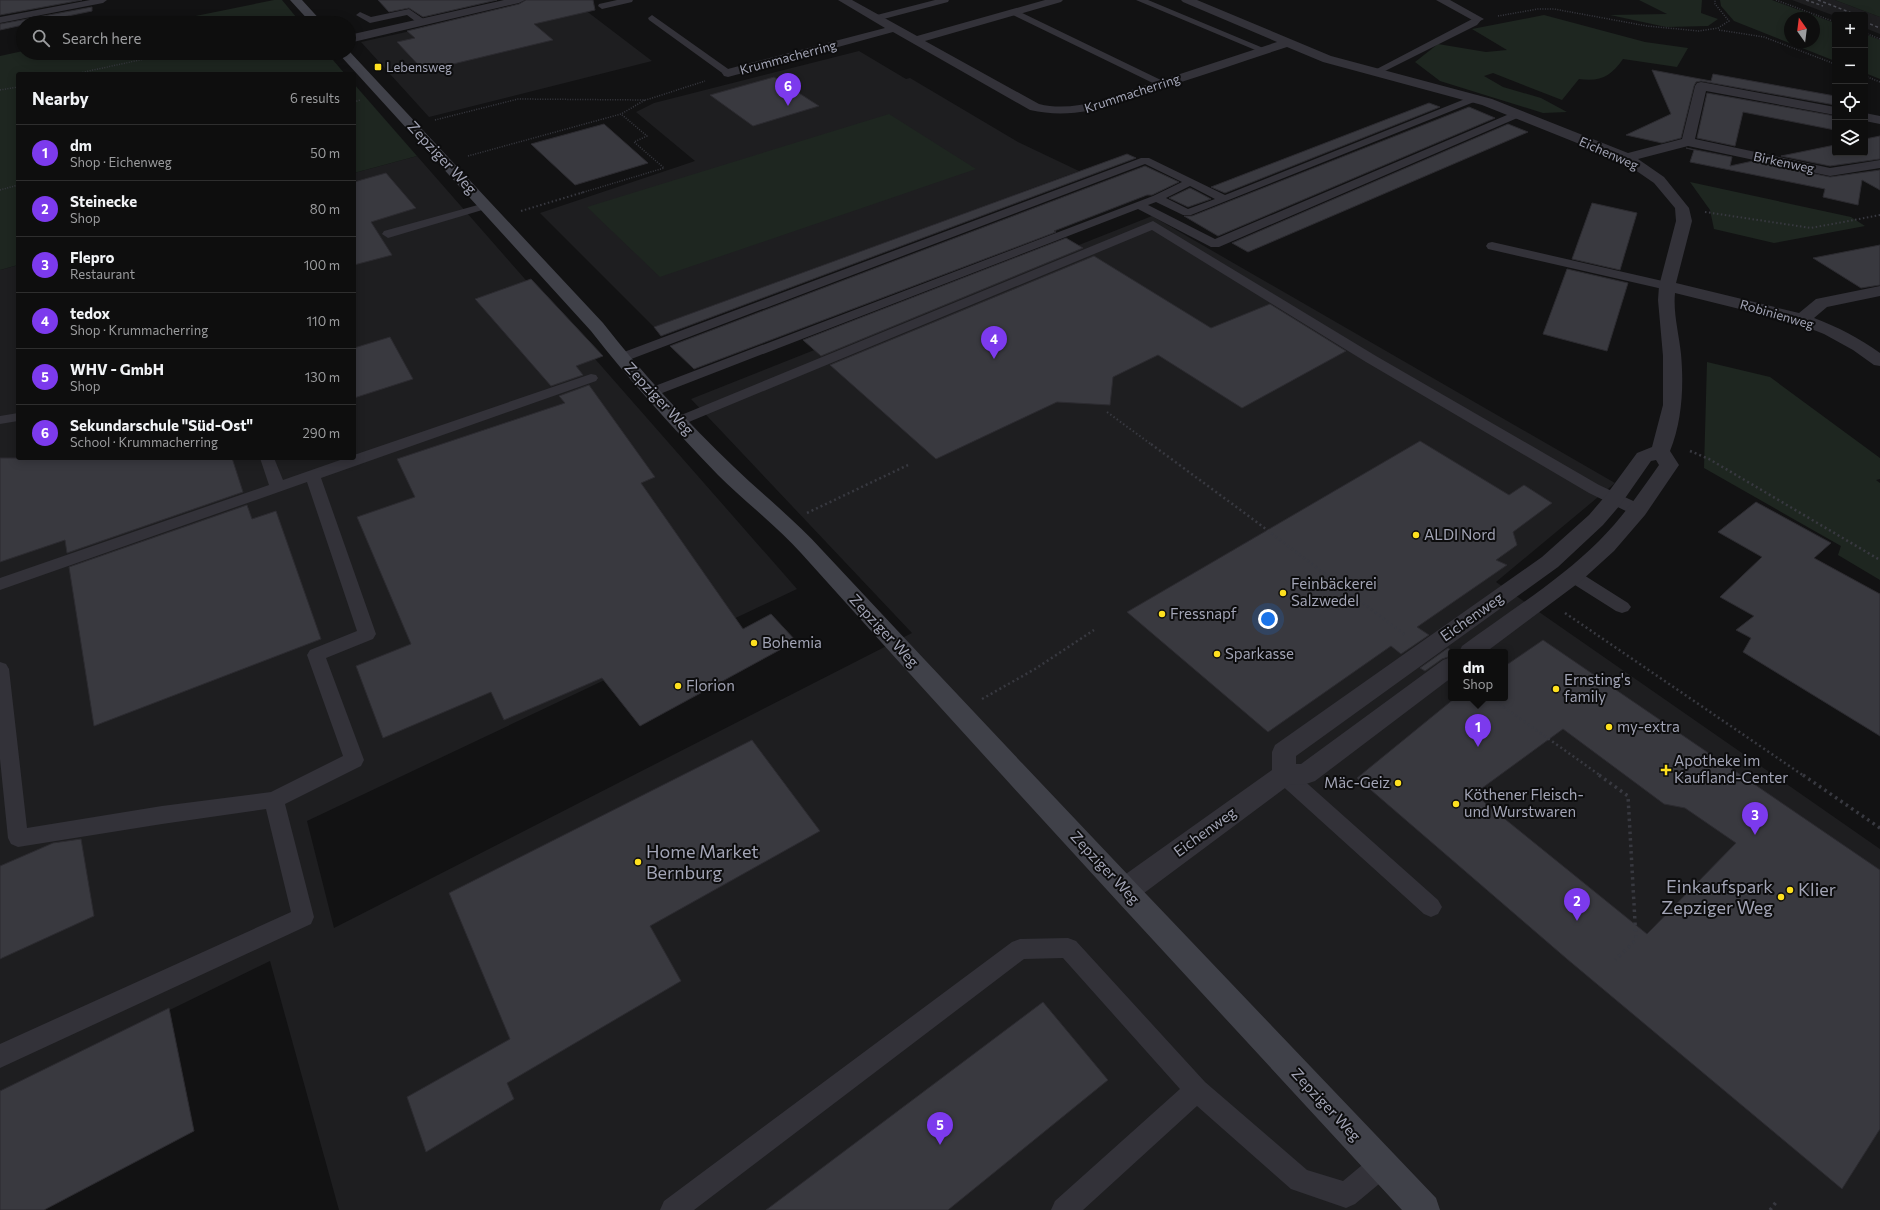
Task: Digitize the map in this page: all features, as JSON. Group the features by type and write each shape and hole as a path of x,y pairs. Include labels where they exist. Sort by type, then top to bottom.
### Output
{"street":[{"path":"296,0 311,16"},
{"path":"356,37 519,0"},
{"name":"Krummacherring","path":"844,0 893,29 1035,107 1050,111 1078,110 1103,104 1289,42"},
{"path":"915,40 1057,0"},
{"name":"Eichenweg","path":"1187,0 1327,59 1475,98 1626,158 1659,180 1682,208"},
{"path":"1442,0 1478,19"},
{"name":"Krummacherring","path":"728,73 893,29"},
{"name":"Zepziger Weg","path":"351,60 597,327 621,358 679,421 726,471 803,542 958,712 1424,1210"},
{"path":"1688,142 1701,86 1832,110"},
{"path":"1868,118 1880,120"},
{"name":"Birkenweg","path":"1626,158 1688,142 1830,172 1880,164"},
{"path":"1662,446 1672,405 1672,356 1666,300 1684,221 1682,208"},
{"name":"Robinienweg","path":"1668,286 1802,319 1830,330 1859,346 1880,361"},
{"path":"1802,319 1822,303 1880,291"},
{"name":"Eichenweg","path":"1284,775 1284,752 1550,562 1585,531 1614,499 1644,457 1662,446 1669,465 1638,510 1608,546 1573,576 1474,649"},
{"name":"Eichenweg","path":"1126,890 1284,775 1306,774 1448,668"}],"lane":[{"path":"21,16 103,0"},
{"path":"602,6 628,0"},
{"path":"876,18 945,0"},
{"path":"1140,0 1263,50"},
{"path":"360,15 370,20 409,12 422,22"},
{"path":"1014,12 1162,84"},
{"path":"0,20 16,17"},
{"name":"Krummacherring","path":"652,18 728,73"},
{"path":"1376,72 1474,23 1478,19"},
{"path":"1158,198 1187,213 1475,98"},
{"path":"1138,205 1215,244 1518,114"},
{"path":"621,358 1145,160 1225,199"},
{"path":"652,392 1158,198 1191,182"},
{"path":"388,234 486,206"},
{"path":"679,421 1153,225 1371,359 1614,499 1638,510"},
{"path":"1492,246 1668,286"},
{"path":"356,460 591,378"},
{"path":"0,420 16,417"},
{"path":"268,460 278,487"},
{"path":"0,584 355,460"},
{"path":"0,669 18,838 162,814 274,800 354,760 316,655 368,634 312,475"},
{"path":"1573,576 1622,607"},
{"path":"1284,775 1431,908"},
{"path":"0,1056 302,917 274,800"},
{"path":"673,1210 1020,949 1068,948 1197,1090 1300,1180 1346,1195 1382,1166"},
{"path":"1064,1210 1197,1090"}],"path":[{"path":"1478,19 1529,10 1554,8 1672,30 1700,32 1723,28 1729,21 1715,4 1715,0"},
{"path":"1776,0 1832,21"},
{"path":"1717,30 1759,34 1832,63"},
{"path":"1868,34 1880,39"},
{"path":"85,72 140,60"},
{"path":"445,163 621,114 646,100 728,73"},
{"path":"1868,77 1880,82"},
{"path":"0,90 16,86"},
{"path":"412,126 518,99 646,100"},
{"path":"497,218 664,168 634,142 647,136 621,114"},
{"path":"0,190 16,186"},
{"path":"1682,208 1811,228 1880,215"},
{"path":"1107,412 1260,525 1425,651"},
{"path":"1662,446 1709,459 1880,560"},
{"path":"783,524 858,490 908,465"},
{"path":"1596,590 1565,614 1880,828"},
{"path":"958,712 1035,669 1094,630"},
{"path":"1495,701 1628,796 1636,940 1615,960"},
{"path":"1770,1210 1777,1201"}],"shaded area":[{"path":"274,0 282,0 295,16 195,16"},
{"path":"550,0 572,0 652,61 429,117 361,42"},
{"path":"1639,0 1702,0 1701,13 1718,19 1708,26 1666,27 1610,15 1667,14"},
{"path":"1720,0 1772,0 1805,12 1784,12 1784,41 1734,21 1721,6"},
{"path":"1792,0 1835,0 1867,12 1832,12 1832,15"},
{"path":"1835,0 1880,0 1880,17"},
{"path":"1868,12 1880,17 1880,34 1868,29"},
{"path":"1544,15 1645,42 1688,48 1677,67 1623,59 1610,74 1593,80 1579,79 1562,100 1493,73 1484,76 1503,87 1541,98 1567,112 1543,113 1440,81 1415,62 1438,44 1486,52 1507,50 1472,29"},
{"path":"1820,18 1832,22 1832,60 1802,48 1820,48"},
{"path":"1868,35 1880,40 1880,79 1868,74"},
{"path":"859,51 906,79 910,78 1018,142 1079,171 654,327 540,213 695,161 636,112 654,103"},
{"path":"16,53 16,60 333,60 343,72 16,72 16,266 0,270 0,56"},
{"path":"356,86 417,156 356,172"},
{"path":"889,114 976,169 660,277 587,207"},
{"path":"417,156 797,589 307,821 334,928 912,633 691,399 1152,216 1615,483 1496,582 1880,849 1880,1210 339,1210 270,961 0,1093 0,270 16,266 16,460 356,460 356,172"},
{"path":"1690,182 1851,217 1865,226 1774,243 1714,229 1710,210"},
{"path":"1707,362 1770,377 1880,458 1880,479 1876,480 1880,483 1880,580 1838,555 1841,546 1704,468"}],"building":[{"path":"0,0 82,0 0,15"},
{"path":"378,0 497,0 423,17 409,8 389,12"},
{"path":"526,0 593,0 595,10 534,24 553,40 424,71 397,42 415,38 407,31 519,4"},
{"path":"92,7 92,11 68,16 43,16"},
{"path":"16,21 16,27 0,30 0,24"},
{"path":"1652,70 1711,81 1713,74 1832,95 1832,104 1701,81 1696,82 1694,86 1681,138 1662,143 1626,135 1671,114"},
{"path":"774,77 819,106 753,126 710,95"},
{"path":"1707,93 1832,115 1832,129 1743,112 1735,146 1697,138"},
{"path":"1429,103 1440,107 1225,193 1211,187"},
{"path":"1469,107 1495,118 1218,236 1184,216 1192,216"},
{"path":"604,124 648,163 575,185 531,144"},
{"path":"1508,124 1528,132 1248,252 1232,243"},
{"path":"1880,136 1880,159 1830,166 1781,156 1832,146 1832,156 1868,156 1868,138"},
{"path":"1686,148 1732,157 1730,166 1753,161 1830,177 1880,170 1880,190 1862,180 1858,205 1823,197 1825,189 1690,162 1694,150"},
{"path":"1127,154 1136,158 661,336 654,327"},
{"path":"1145,166 1179,182 1152,195 1147,195 1054,231 1056,232 694,369 670,346"},
{"path":"386,173 416,208 371,222 392,255 356,264 356,181"},
{"path":"1190,188 1211,199 1188,207 1169,198"},
{"path":"1592,203 1637,213 1620,270 1572,259"},
{"path":"1066,238 1083,248 821,356 803,340"},
{"path":"1880,245 1880,285 1861,288 1813,258"},
{"path":"1094,256 1211,328 1270,304 1346,351 1242,408 1158,355 1113,377 1110,405 1057,402 936,459 830,365"},
{"path":"1567,269 1628,283 1607,351 1543,334"},
{"path":"531,279 603,356 576,366 583,375 551,386 475,299"},
{"path":"390,337 413,379 356,397 356,347"},
{"path":"589,385 655,477 641,483 743,629 771,614 796,641 640,726 602,678 504,720 491,692 383,738 356,666 411,644 357,517 415,497 397,459 565,403 559,396"},
{"path":"1420,441 1509,495 1524,485 1552,503 1513,532 1517,545 1496,560 1507,565 1417,627 1429,635 1401,654 1391,646 1268,732 1127,612"},
{"path":"0,458 16,458 16,460 233,460 243,492 67,553 65,540 0,562"},
{"path":"1756,502 1831,543 1814,558 1880,594 1880,736 1743,652 1751,638 1736,630 1754,616 1720,597 1762,557 1718,532"},
{"path":"247,505 252,519 276,511 321,639 94,726 69,567"},
{"name":"Einkaufspark Zepziger Weg","path":"1543,640 1880,870 1880,1129 1842,1189 1567,959 1357,778 1451,701 1508,701 1508,664","holes":["1563,729 1664,804 1685,808 1736,843 1647,934 1474,794"]},
{"path":"1448,648 1450,649 1448,649 1448,657 1442,659 1425,671 1420,668"},
{"name":"Home Market Bernburg","path":"752,740 820,831 650,926 681,981 507,1083 514,1099 426,1152 407,1097 510,1039 449,893"},
{"path":"81,839 94,916 0,959 0,866 53,843"},
{"path":"1043,1002 1108,1080 948,1210 766,1210"},
{"path":"169,1008 194,1131 44,1210 0,1210 0,1091"}],"railway":[{"path":"1806,0 1823,6"},
{"path":"1818,0 1849,12"},
{"path":"1868,23 1880,28"}],"place":[{"name":"Lebensweg","path":"378,67"},
{"name":"Sekundarschule \"Süd-Ost\"","path":"788,106"},
{"name":"tedox","path":"994,359"},
{"name":"ALDI Nord","path":"1416,535"},
{"name":"Feinbäckerei Salzwedel","path":"1283,593"},
{"name":"Fressnapf","path":"1162,614"},
{"name":"Bohemia","path":"754,643"},
{"name":"Sparkasse","path":"1217,654"},
{"name":"Florion","path":"678,686"},
{"name":"Ernsting's family","path":"1556,689"},
{"name":"my-extra","path":"1609,727"},
{"name":"dm","path":"1478,747"},
{"name":"Apotheke im Kaufland-Center","path":"1666,770"},
{"name":"Mäc-Geiz","path":"1398,783"},
{"name":"Köthener Fleisch- und Wurstwaren","path":"1456,804"},
{"name":"Flepro","path":"1755,835"},
{"name":"Home Market Bernburg","path":"638,862"},
{"name":"Klier","path":"1790,890"},
{"name":"Einkaufspark Zepziger Weg","path":"1781,897"},
{"name":"Steinecke","path":"1577,921"},
{"name":"WHV - GmbH","path":"940,1145"}]}
